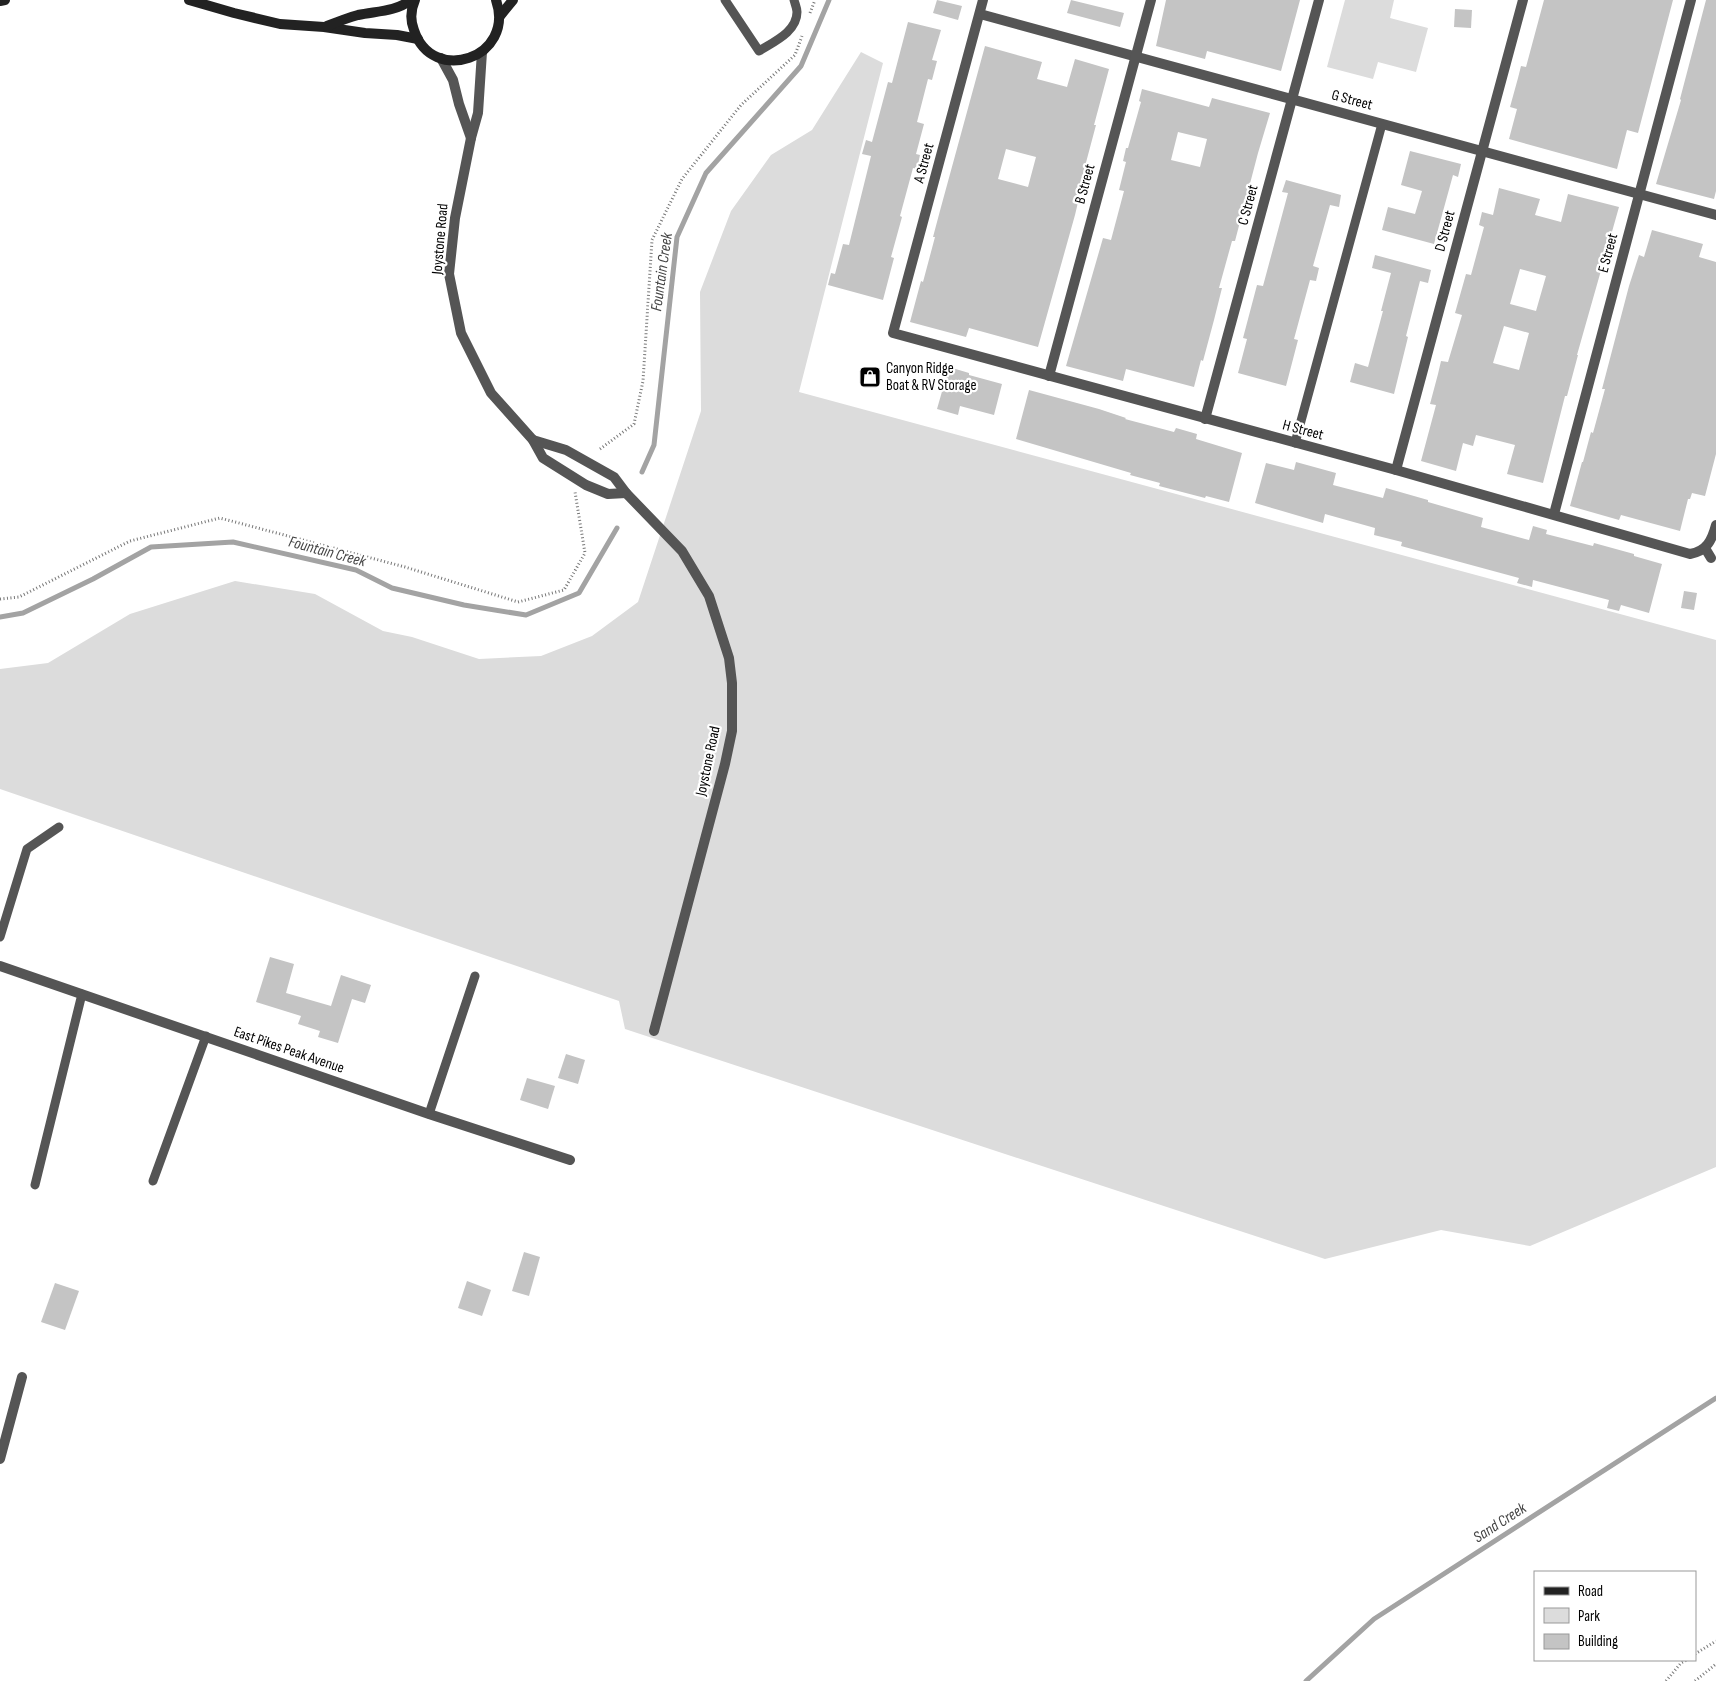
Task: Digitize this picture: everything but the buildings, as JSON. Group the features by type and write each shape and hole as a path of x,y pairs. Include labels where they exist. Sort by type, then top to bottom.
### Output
{"main road":[{"path":"0,1 5,0"},
{"path":"189,0 280,24 402,35 418,40"},
{"path":"324,27 357,16 404,6 413,0"},
{"path":"413,0 411,18 418,40 428,51 448,60 462,60 474,57 488,46 497,32 500,16 496,0"},
{"path":"500,16 513,0"}],"street":[{"name":"A Street","path":"892,333 984,0"},
{"name":"B Street","path":"1049,376 1150,0"},
{"name":"C Street","path":"1205,419 1319,0"},
{"name":"D Street","path":"1396,470 1523,0"},
{"name":"E Street","path":"1554,514 1691,0"},
{"name":"G Street","path":"980,14 1716,215"},
{"name":"Joystone Road","path":"482,52 478,113 455,218 449,274 461,333 491,393 533,440 543,458 586,485 608,494 626,493"},
{"path":"441,58 453,80 471,138"},
{"name":"H Street","path":"892,333 1396,470 1690,554 1705,548"},
{"name":"Joystone Road","path":"533,440 566,450 614,477 626,493 682,551 709,596 729,658 732,683 732,731 725,764 654,1031"},
{"path":"1710,558 1705,548 1711,541 1716,525"},
{"name":"East Pikes Peak Avenue","path":"0,966 429,1114 570,1160"},
{"path":"0,1458 22,1377"}],"lane":[{"path":"725,0 759,50 784,35 794,25 797,13 794,0"},
{"path":"1296,443 1382,124"},
{"path":"0,937 27,849 59,827"},
{"path":"429,1114 475,976"},
{"path":"35,1185 82,994"},
{"path":"153,1181 206,1036"}],"path":[{"path":"808,18 815,0"},
{"path":"600,449 634,424 643,381 652,240 682,180 741,105 795,55 805,27"},
{"path":"0,600 19,597 130,541 220,518 404,567 518,602 564,590 586,553 574,492"},
{"path":"1696,1653 1716,1640"},
{"path":"1666,1681 1685,1661"},
{"path":"1695,1681 1716,1664"}],"green space":[{"path":"1345,0 1394,0 1390,18 1428,28 1416,72 1378,62 1373,79 1327,67"},
{"path":"861,52 883,63 799,392 1716,640 1716,1167 1530,1246 1441,1230 1325,1259 625,1029 619,1001 0,789 0,669 48,663 130,614 235,581 315,594 383,631 412,637 479,659 541,656 592,636 638,602 701,411 700,292 731,211 771,155 812,130"}],"waterway":[{"name":"Fountain Creek","path":"642,472 654,445 677,237 706,173 801,66 829,0"},
{"name":"Fountain Creek","path":"0,617 23,613 93,579 151,547 233,542 356,570 392,588 464,605 526,615 579,593 617,528"},
{"name":"Sand Creek","path":"1306,1681 1374,1619 1716,1398"}],"place":[{"name":"Canyon Ridge Boat & RV Storage","path":"870,377"}]}
